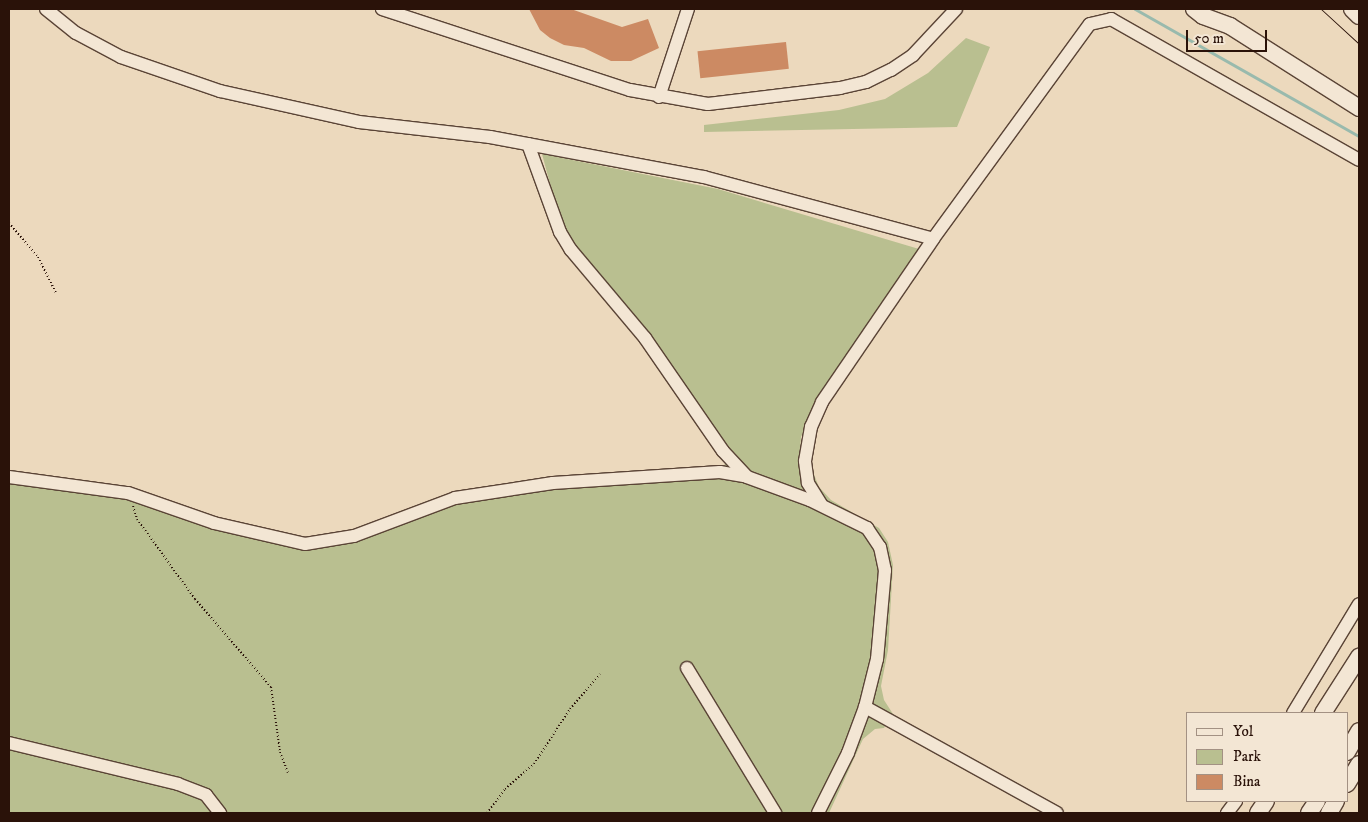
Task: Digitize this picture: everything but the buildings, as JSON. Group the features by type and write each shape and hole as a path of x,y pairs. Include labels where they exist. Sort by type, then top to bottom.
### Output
{"street":[{"path":"46,9 76,33 121,57 212,88 359,122 466,133 704,177 933,239"},
{"path":"382,9 659,97 708,104 840,88 866,82 914,55 956,9"},
{"path":"659,97 688,9"},
{"path":"1194,9 1203,16 1230,26 1359,108"},
{"path":"1214,9 1230,26"},
{"path":"1352,9 1359,16"},
{"path":"822,505 812,491 805,468 808,438 815,416 933,239 1082,32 1101,20 1111,19 1359,160"},
{"path":"528,144 558,227 571,250 650,344 723,450 748,477"},
{"path":"9,477 131,494 235,528 293,542 316,544 354,536 430,505 503,489 692,472 748,477 822,505 867,528 876,540 884,562 877,659 865,707 845,761 818,813"},
{"path":"1294,712 1359,604"},
{"path":"1324,712 1359,657"},
{"path":"687,668 775,813"},
{"path":"865,707 1057,813"},
{"path":"1348,750 1359,731"},
{"path":"9,743 178,784 206,795 220,813"},
{"path":"1348,782 1359,764"},
{"path":"1227,813 1235,802"},
{"path":"1258,813 1265,802"},
{"path":"1309,813 1316,802"},
{"path":"1329,813 1335,802"}],"path":[{"path":"9,223 38,257 56,294"},
{"path":"131,494 137,519 195,599 271,687 280,752 288,773"},
{"path":"487,813 505,789 534,764 570,709 600,674"}],"green space":[{"path":"966,38 990,47 957,127 704,132 704,125 839,110 885,99 928,73"},
{"path":"542,154 718,189 919,249 814,407 801,437 799,461 813,472 819,487 831,500 879,528 888,542 893,565 888,650 881,686 884,700 893,714 884,728 875,729 863,739 829,813 9,813 9,473 78,481 237,526 283,536 326,541 426,504 723,467 732,453 602,280 576,252 559,217"}],"waterway":[{"path":"1135,9 1359,136"}],"tram line":[{"path":"1321,9 1359,44"}]}
